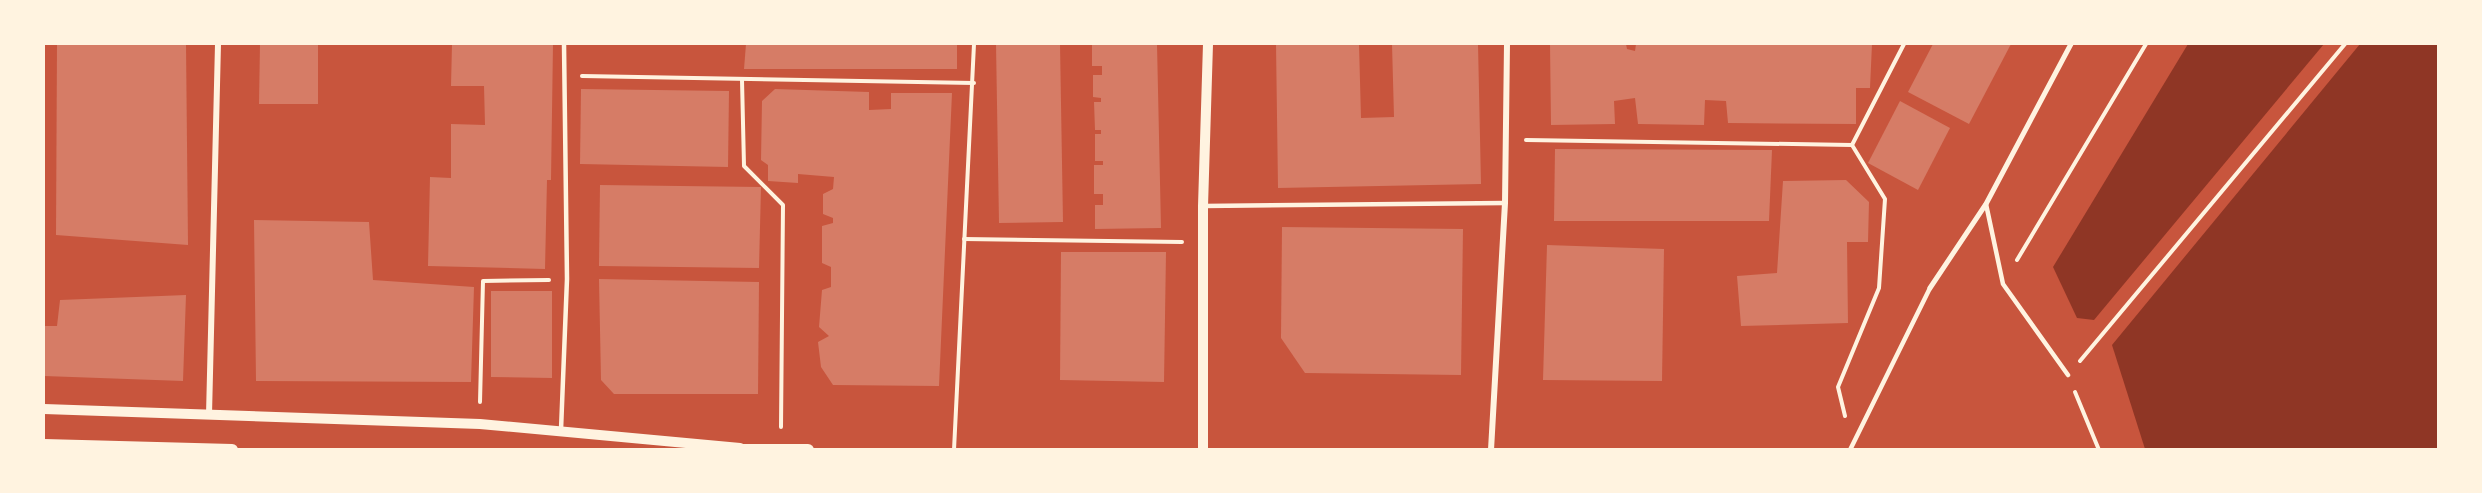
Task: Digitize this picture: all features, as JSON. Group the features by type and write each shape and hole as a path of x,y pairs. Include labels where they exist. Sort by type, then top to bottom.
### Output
{"main road":[{"path":"44,445 232,450"},
{"path":"730,450 808,450"}],"street":[{"path":"209,415 218,44"},
{"path":"1203,450 1203,206 1208,44"},
{"path":"1491,450 1505,203 1507,44"},
{"path":"1930,288 1986,204 2071,44"},
{"path":"44,409 480,424 749,449"}],"lane":[{"path":"561,430 567,279 564,44"},
{"path":"1203,206 1505,203"},
{"path":"1986,204 2003,284 2068,375"},
{"path":"1851,447 1930,288"}],"path":[{"path":"954,450 974,83 974,44"},
{"path":"1852,145 1904,44"},
{"path":"2003,284 2146,44"},
{"path":"2099,450 2068,375 2345,44"},
{"path":"564,75 974,83"},
{"path":"742,80 744,166 783,205 781,449"},
{"path":"1505,140 1852,145"},
{"path":"1851,447 1838,387 1879,288 1886,200 1852,145"},
{"path":"964,239 1204,242"},
{"path":"480,424 483,281 567,279"}],"shaded area":[{"path":"2188,44 2324,44 2094,320 2077,318 2053,267"},
{"path":"2360,44 2438,44 2438,449 2145,449 2112,345"}],"building":[{"path":"57,44 186,44 188,245 56,235"},
{"path":"260,44 318,44 318,104 259,104"},
{"path":"452,44 553,44 551,180 547,180 545,269 428,266 430,177 451,178 451,124 485,125 484,86 451,86"},
{"path":"746,44 957,44 957,69 744,69"},
{"path":"996,44 1060,44 1063,222 999,223"},
{"path":"1092,44 1157,44 1161,228 1095,229 1095,205 1103,205 1103,194 1094,194 1094,165 1103,165 1103,161 1095,161 1095,134 1101,134 1101,130 1095,130 1094,102 1101,102 1101,98 1093,97 1093,75 1102,75 1102,66 1092,66"},
{"path":"1276,44 1359,44 1361,118 1394,117 1392,44 1478,44 1481,184 1278,188"},
{"path":"1550,44 1626,44 1627,49 1635,51 1636,44 1872,44 1870,88 1856,88 1856,124 1728,123 1726,101 1705,100 1704,125 1638,124 1635,98 1614,101 1615,124 1551,125"},
{"path":"1933,44 2011,44 1969,124 1908,92"},
{"path":"581,89 729,91 728,167 580,164"},
{"path":"775,89 869,92 869,110 891,109 891,93 952,93 939,386 833,385 821,367 818,342 829,336 819,327 822,290 831,287 831,267 822,263 822,226 833,223 833,218 823,214 823,194 833,189 834,177 798,174 798,183 768,181 768,165 761,160 762,101"},
{"path":"1900,101 1950,128 1918,190 1868,163"},
{"path":"1555,149 1772,150 1769,221 1554,221"},
{"path":"1846,180 1869,202 1868,242 1847,242 1848,323 1741,326 1737,276 1777,273 1783,181"},
{"path":"600,185 761,187 759,268 599,266"},
{"path":"254,220 369,222 373,280 474,287 471,382 256,381"},
{"path":"1282,227 1463,229 1461,375 1305,373 1281,338"},
{"path":"1547,245 1664,249 1662,381 1543,380"},
{"path":"1061,252 1166,252 1164,382 1060,380"},
{"path":"599,279 759,282 758,394 614,394 601,380"},
{"path":"491,291 552,291 552,378 491,377"},
{"path":"186,295 183,381 44,376 44,326 57,326 60,300"}]}
